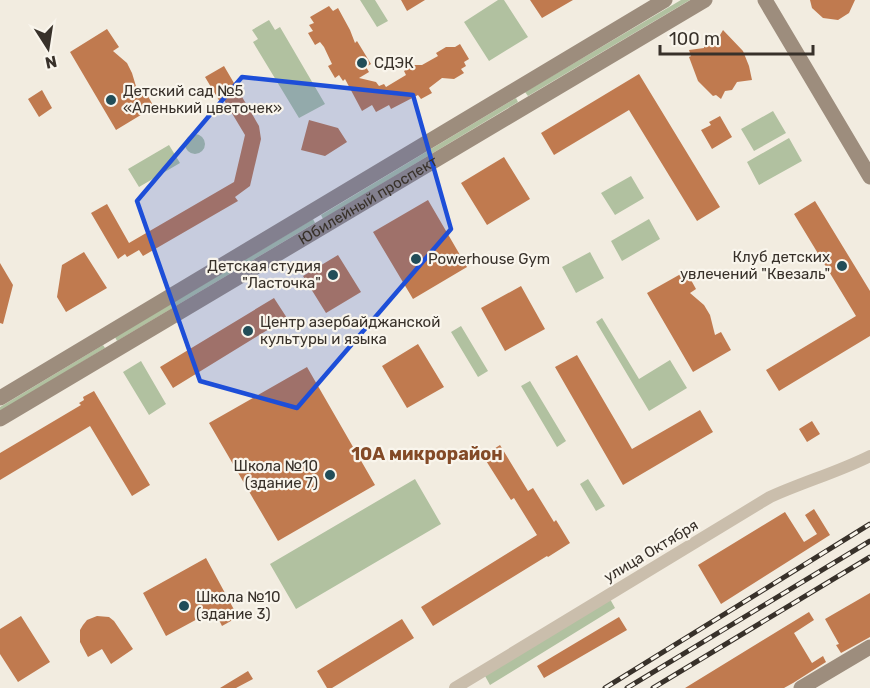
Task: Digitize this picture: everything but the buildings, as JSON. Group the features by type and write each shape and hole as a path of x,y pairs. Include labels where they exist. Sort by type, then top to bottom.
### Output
{"street":[{"name":"Юбилейный проспект","path":"0,398 665,0"},
{"name":"Юбилейный проспект","path":"0,419 705,0"},
{"path":"765,0 870,177"},
{"name":"улица Октября","path":"455,688 770,497 870,456"},
{"path":"801,688 870,647"}],"highlighted area":[{"path":"242,77 413,95 451,229 297,408 200,381 137,201"}],"green space":[{"path":"360,0 375,0 388,21 377,27"},
{"path":"498,0 504,0 528,37 489,61 464,22"},
{"path":"681,0 690,0 528,96 525,92"},
{"path":"269,20 275,30 280,27 325,104 299,118 253,42 258,39 252,30"},
{"path":"516,98 518,102 323,219 321,215"},
{"path":"773,111 786,133 754,151 741,129"},
{"path":"191,134 199,134 205,140 205,148 199,154 191,154 185,148 185,140"},
{"path":"789,138 802,161 759,185 747,162"},
{"path":"169,145 180,163 139,187 128,169"},
{"path":"631,176 644,198 615,215 601,193"},
{"path":"313,219 315,223 117,341 115,337"},
{"path":"649,219 660,239 622,261 611,241"},
{"path":"590,252 604,278 576,293 562,267"},
{"path":"602,318 639,379 670,360 687,388 649,411 596,322"},
{"path":"461,326 488,371 478,377 451,332"},
{"path":"103,345 105,348 0,412 0,407"},
{"path":"141,361 166,404 149,415 123,372"},
{"path":"530,381 566,441 557,447 521,386"},
{"path":"415,479 441,524 296,609 270,564"},
{"path":"588,479 605,506 596,511 580,484"},
{"path":"610,599 615,608 490,685 485,676"}],"railway":[{"path":"605,688 870,524"},
{"path":"627,688 870,541"},
{"path":"653,688 870,557"}],"place":[{"name":"СДЭК","path":"362,63"},
{"name":"Детский сад №5 «Аленький цветочек»","path":"111,100"},
{"name":"Powerhouse Gym","path":"416,259"},
{"name":"Клуб детских увлечений \"Квезаль\"","path":"842,266"},
{"name":"Детская студия \"Ласточка\"","path":"333,275"},
{"name":"Центр азербайджанской культуры и языка","path":"248,331"},
{"name":"Школа №10 (здание 7)","path":"330,475"},
{"name":"Школа №10 (здание 3)","path":"184,606"}],"district":[{"name":"10А микрорайон","path":"427,454"}]}
